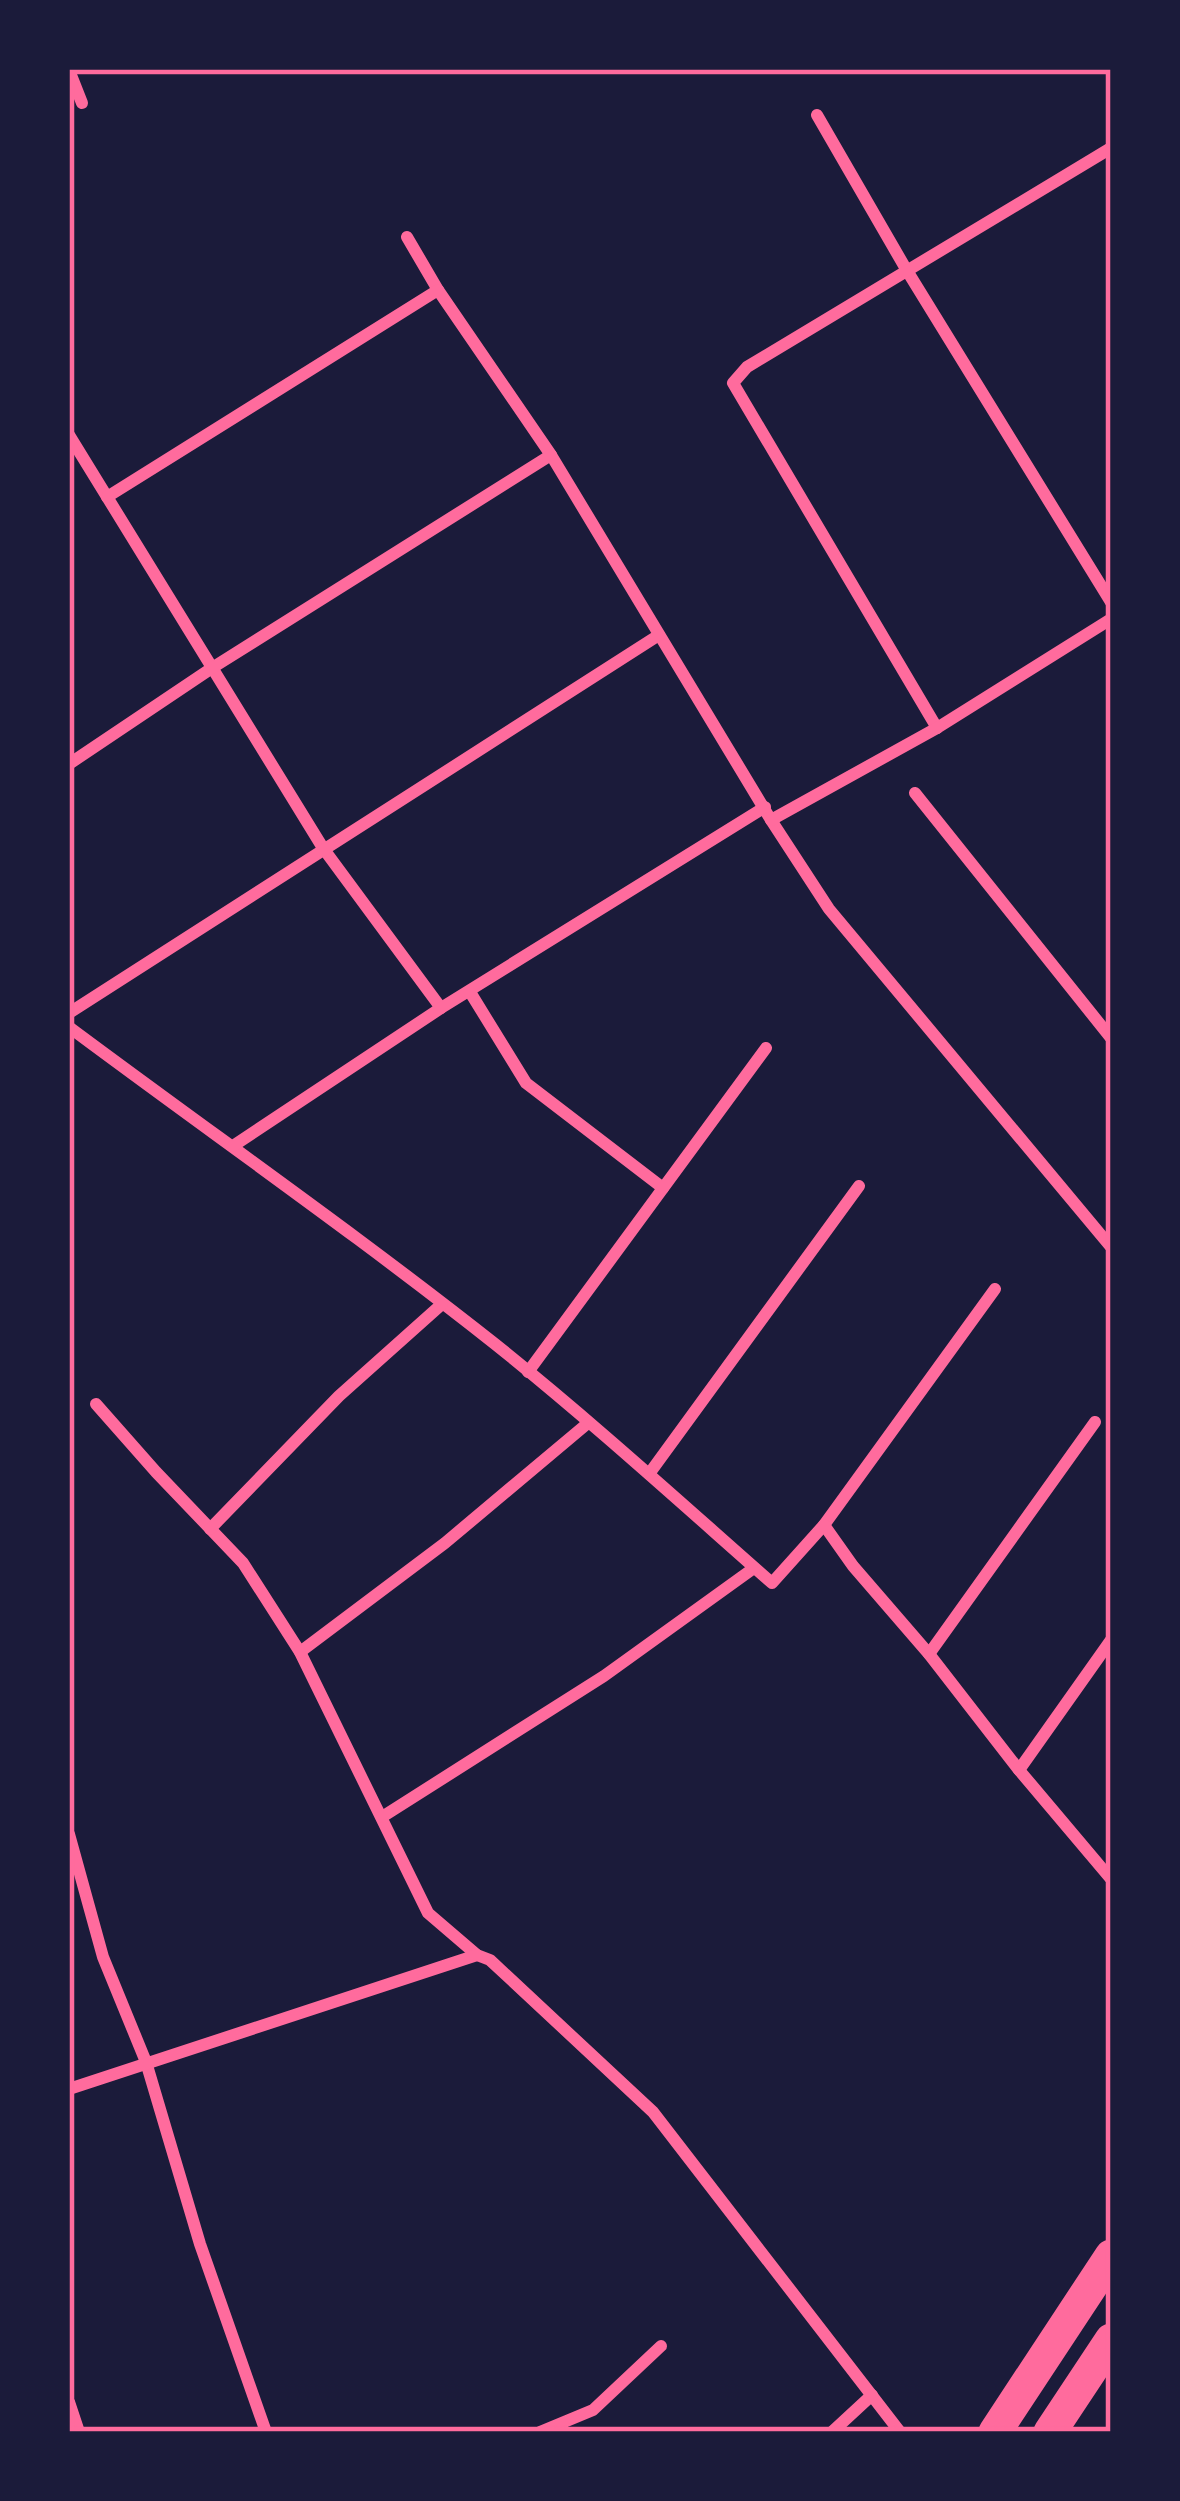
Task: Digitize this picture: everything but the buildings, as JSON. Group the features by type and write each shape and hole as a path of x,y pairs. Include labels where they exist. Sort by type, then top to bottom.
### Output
{"highway":[{"path":"994,2432 1111,2256"},
{"path":"1050,2432 1111,2340"}],"street":[{"path":"69,70 82,103"},
{"path":"818,115 1111,602"},
{"path":"937,728 733,382 747,367 906,268 1111,148"},
{"path":"407,237 550,455 829,909 1111,1247"},
{"path":"107,497 439,290"},
{"path":"69,435 323,848 441,1008"},
{"path":"69,764 550,455"},
{"path":"233,1146 441,1008 768,813 937,728 1111,619"},
{"path":"69,1013 659,635"},
{"path":"915,794 1111,1038"},
{"path":"470,992 526,1082 663,1188"},
{"path":"69,1027 528,1372 772,1583 824,1525 995,1289"},
{"path":"528,1372 766,1048"},
{"path":"650,1474 859,1186"},
{"path":"210,1529 339,1396 442,1304"},
{"path":"97,1404 243,1563 300,1652 428,1913 490,1960 653,2112 900,2432"},
{"path":"929,1654 1095,1421"},
{"path":"300,1652 445,1543 588,1423"},
{"path":"824,1525 1111,1879"},
{"path":"382,1817 604,1676 754,1568"},
{"path":"1018,1770 1111,1640"},
{"path":"69,1834 104,1957 146,2062 200,2243 266,2432"},
{"path":"69,2089 478,1954"},
{"path":"541,2432 593,2410 662,2346"},
{"path":"832,2432 872,2395"},
{"path":"69,2402 79,2432"}]}
